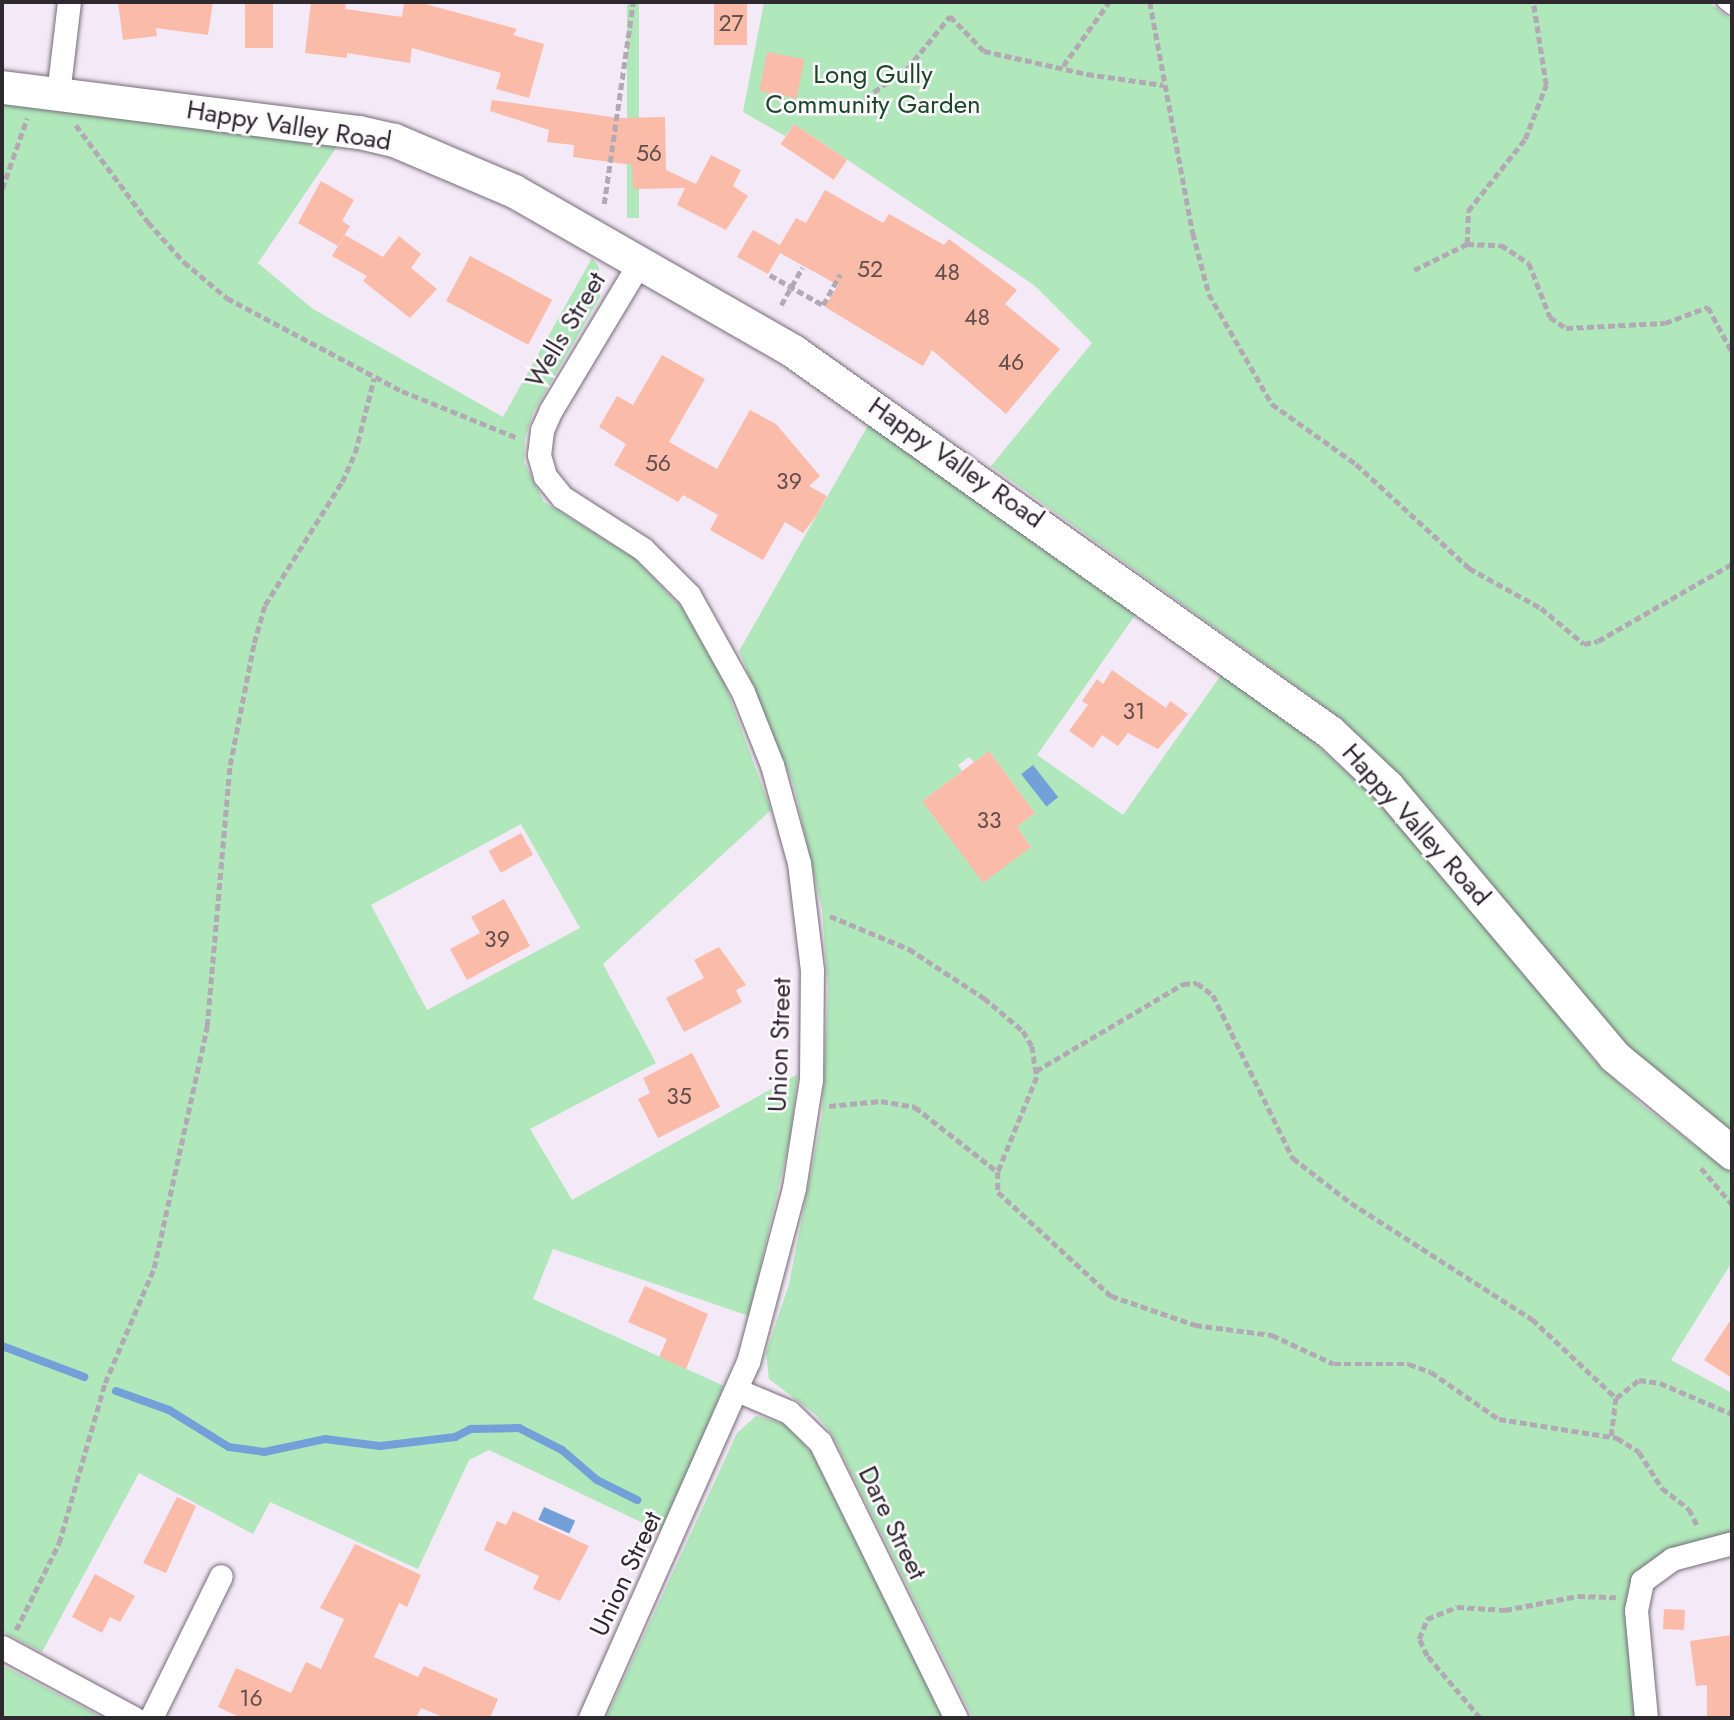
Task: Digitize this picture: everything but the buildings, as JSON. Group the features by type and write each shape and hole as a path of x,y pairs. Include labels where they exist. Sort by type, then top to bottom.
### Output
{"street":[{"path":"48,92 69,2"},
{"name":"Happy Valley Road","path":"2,87 359,132 394,140 474,172 641,260 793,351 929,443 1330,732 1387,786 1614,1056 1732,1153"},
{"name":"Wells Street","path":"541,438 641,260"},
{"name":"Union Street","path":"541,438 545,476 562,497 643,549 703,613 743,691 772,765 806,907 813,1026 807,1108 776,1269 737,1390 590,1718"},
{"name":"Dare Street","path":"737,1390 789,1412 820,1442 957,1718"},
{"path":"1646,1718 1640,1590 1659,1566 1702,1549 1732,1543"},
{"path":"151,1718 221,1576"},
{"path":"4,1648 134,1718"}],"lane":[{"path":"1723,2 1732,9"}],"path":[{"path":"604,204 633,2"},
{"path":"1063,66 1109,2"},
{"path":"1150,2 1163,85 1209,294 1264,392 1283,414 1356,464 1469,568 1541,608 1584,645 1598,641 1732,564"},
{"path":"1467,244 1468,211 1525,139 1546,85 1533,2"},
{"path":"865,98 913,63 950,16 985,51 1163,85"},
{"path":"2,189 48,92 184,262 227,298 374,378 541,438"},
{"path":"1414,270 1467,244 1501,245 1530,263 1550,317 1566,328 1665,323 1708,307 1732,352"},
{"path":"781,305 802,268"},
{"path":"770,275 823,305 841,274"},
{"path":"4,1648 59,1543 109,1373 154,1268 171,1176 205,1036 230,765 254,643 265,605 342,482 355,453 374,378"},
{"path":"806,907 909,949 984,998 1023,1031 1036,1071 1032,1098 998,1172 998,1192 1007,1205 1111,1296 1195,1325 1272,1335 1334,1364 1409,1364 1431,1372 1499,1419 1611,1436 1639,1452 1662,1488 1689,1509 1702,1549"},
{"path":"1036,1071 1183,984 1197,983 1219,1005 1293,1158 1351,1203 1532,1319 1616,1398"},
{"path":"807,1108 905,1103 924,1111 998,1172"},
{"path":"1611,1436 1616,1398 1629,1384 1649,1379 1732,1414"},
{"path":"1480,1718 1427,1656 1419,1639 1427,1619 1457,1607 1505,1610 1578,1596 1640,1590"}],"green space":[{"path":"627,2 639,2 639,218 627,218"},
{"name":"Long Gully Community Garden","path":"764,2 1708,2 1732,20 1732,1132 1635,1054 1610,1028 1401,777 1342,719 991,466 1092,343 1034,285 794,124 785,136 743,112"},
{"path":"2,102 338,145 258,263 313,309 503,417 592,258 599,267 600,297 533,413 525,438 524,462 544,502 634,558 682,608 724,682 771,810 603,964 656,1063 530,1129 572,1200 798,1074 790,1138 749,1316 553,1249 533,1299 724,1386 662,1532 489,1450 469,1460 418,1569 270,1502 253,1534 139,1473 42,1652 2,1631","holes":["521,824 580,928 427,1010 371,905"]},
{"path":"870,422 1138,611 1037,755 1123,815 1223,672 1289,720 1374,797 1456,888 1594,1060 1642,1105 1732,1174 1732,1262 1671,1360 1732,1393 1732,1533 1650,1563 1638,1718 973,1718 832,1434 815,1414 769,1379 766,1353 789,1284 822,1116 828,988 822,909 794,786 739,651","holes":["989,751 1035,813 1017,827 1031,847 983,882 922,801 942,786 949,796 946,783 962,771 958,765 969,757 974,762"]},
{"path":"756,1416 785,1424 812,1453 943,1718 606,1718 737,1433"},
{"path":"2,1665 59,1695 103,1718 2,1718"}],"water":[{"path":"1033,765 1058,797 1046,807 1021,774"},
{"path":"544,1507 575,1521 569,1534 538,1520"}],"waterway":[{"path":"2,1346 84,1377"},
{"path":"116,1391 169,1410 229,1447 264,1452 325,1439 380,1446 455,1437 471,1429 519,1428 562,1450 597,1480 637,1500"}]}
